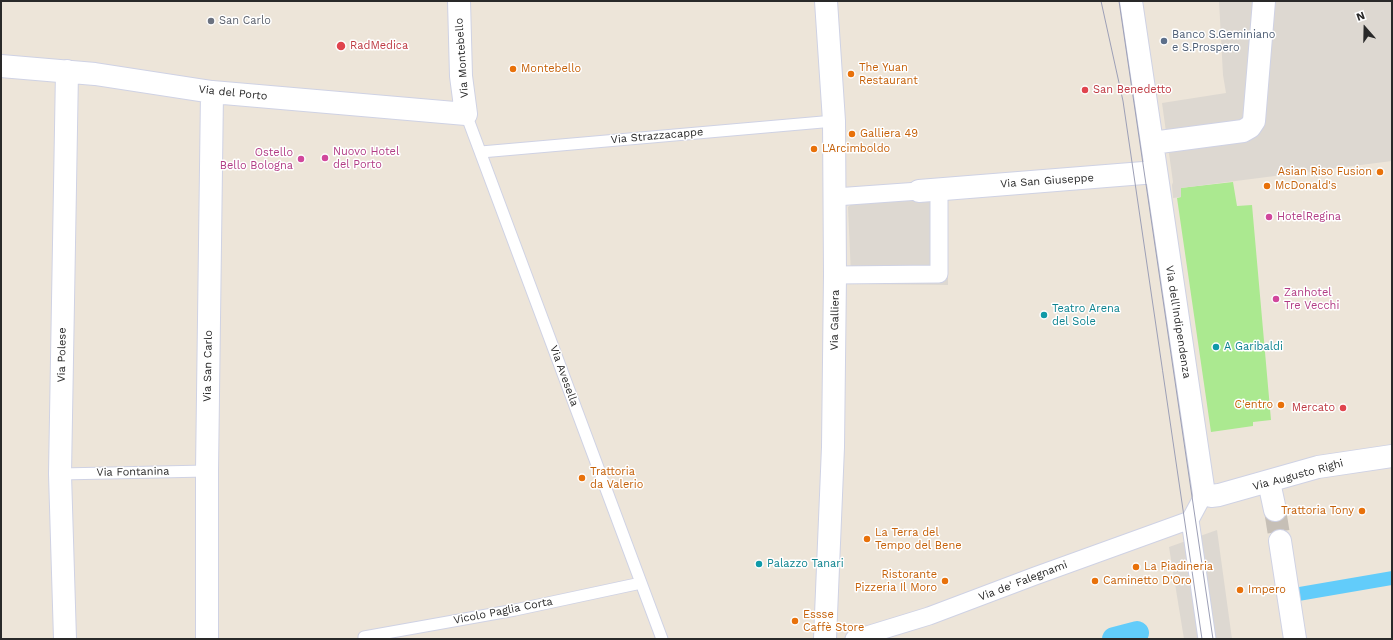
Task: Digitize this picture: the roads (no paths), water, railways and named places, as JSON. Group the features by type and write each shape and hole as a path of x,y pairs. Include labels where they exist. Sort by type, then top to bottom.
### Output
{"street":[{"name":"Via Montebello","path":"458,1 461,76 466,114"},
{"name":"Via Galliera","path":"825,639 834,447 836,275 834,121 826,1"},
{"name":"Via dell'Indipendenza","path":"1130,1 1204,494"},
{"path":"1152,143 1243,131 1250,127 1254,121 1264,1"},
{"name":"Via del Porto","path":"1,66 95,74 212,92 466,114"},
{"name":"Via Polese","path":"65,639 60,474 67,71"},
{"name":"Via San Carlo","path":"207,639 207,471 212,92"},
{"name":"Via San Giuseppe","path":"835,197 1156,172"},
{"path":"836,275 939,274 929,190"},
{"name":"Via Augusto Righi","path":"1204,494 1211,496 1219,495 1333,464 1392,456"},
{"path":"1269,482 1275,510"},
{"path":"1204,494 1190,520 1207,639"},
{"name":"Via de' Falegnami","path":"854,639 929,616 1190,520"},
{"path":"1280,541 1295,639"}],"lane":[{"name":"Via Avesella","path":"466,114 662,639"},
{"name":"Via Strazzacappe","path":"481,152 834,121"},
{"name":"Via Fontanina","path":"60,474 207,471"},
{"name":"Vicolo Paglia Corta","path":"364,637 515,610 641,583"}],"water":[{"path":"1392,571 1392,585 1299,601 1299,587"}],"waterway":[{"path":"1114,639 1137,633"}],"tunnel":[{"path":"1275,510 1280,541"}],"tram line":[{"path":"1101,1 1123,101 1202,639"},
{"path":"1119,1 1213,639"}],"place":[{"name":"San Carlo","path":"211,21"},
{"name":"Banco S.Geminiano e S.Prospero","path":"1164,41"},
{"name":"RadMedica","path":"341,46"},
{"name":"Montebello","path":"513,69"},
{"name":"The Yuan Restaurant","path":"851,74"},
{"name":"San Benedetto","path":"1085,90"},
{"name":"Galliera 49","path":"852,134"},
{"name":"L'Arcimboldo","path":"814,149"},
{"name":"Nuovo Hotel del Porto","path":"325,158"},
{"name":"Ostello Bello Bologna","path":"301,159"},
{"name":"Asian Riso Fusion","path":"1380,172"},
{"name":"McDonald's","path":"1267,186"},
{"name":"HotelRegina","path":"1269,217"},
{"name":"Zanhotel Tre Vecchi","path":"1276,299"},
{"name":"Teatro Arena del Sole","path":"1044,315"},
{"name":"A Garibaldi","path":"1216,347"},
{"name":"C'entro","path":"1281,405"},
{"name":"Mercato","path":"1343,408"},
{"name":"Trattoria da Valerio","path":"582,478"},
{"name":"Trattoria Tony","path":"1362,511"},
{"name":"La Terra del Tempo del Bene","path":"867,539"},
{"name":"Palazzo Tanari","path":"759,564"},
{"name":"La Piadineria","path":"1136,567"},
{"name":"Ristorante Pizzeria Il Moro","path":"945,581"},
{"name":"Caminetto D'Oro","path":"1095,581"},
{"name":"Impero","path":"1240,590"},
{"name":"Essse Caffè Store","path":"795,621"}]}
